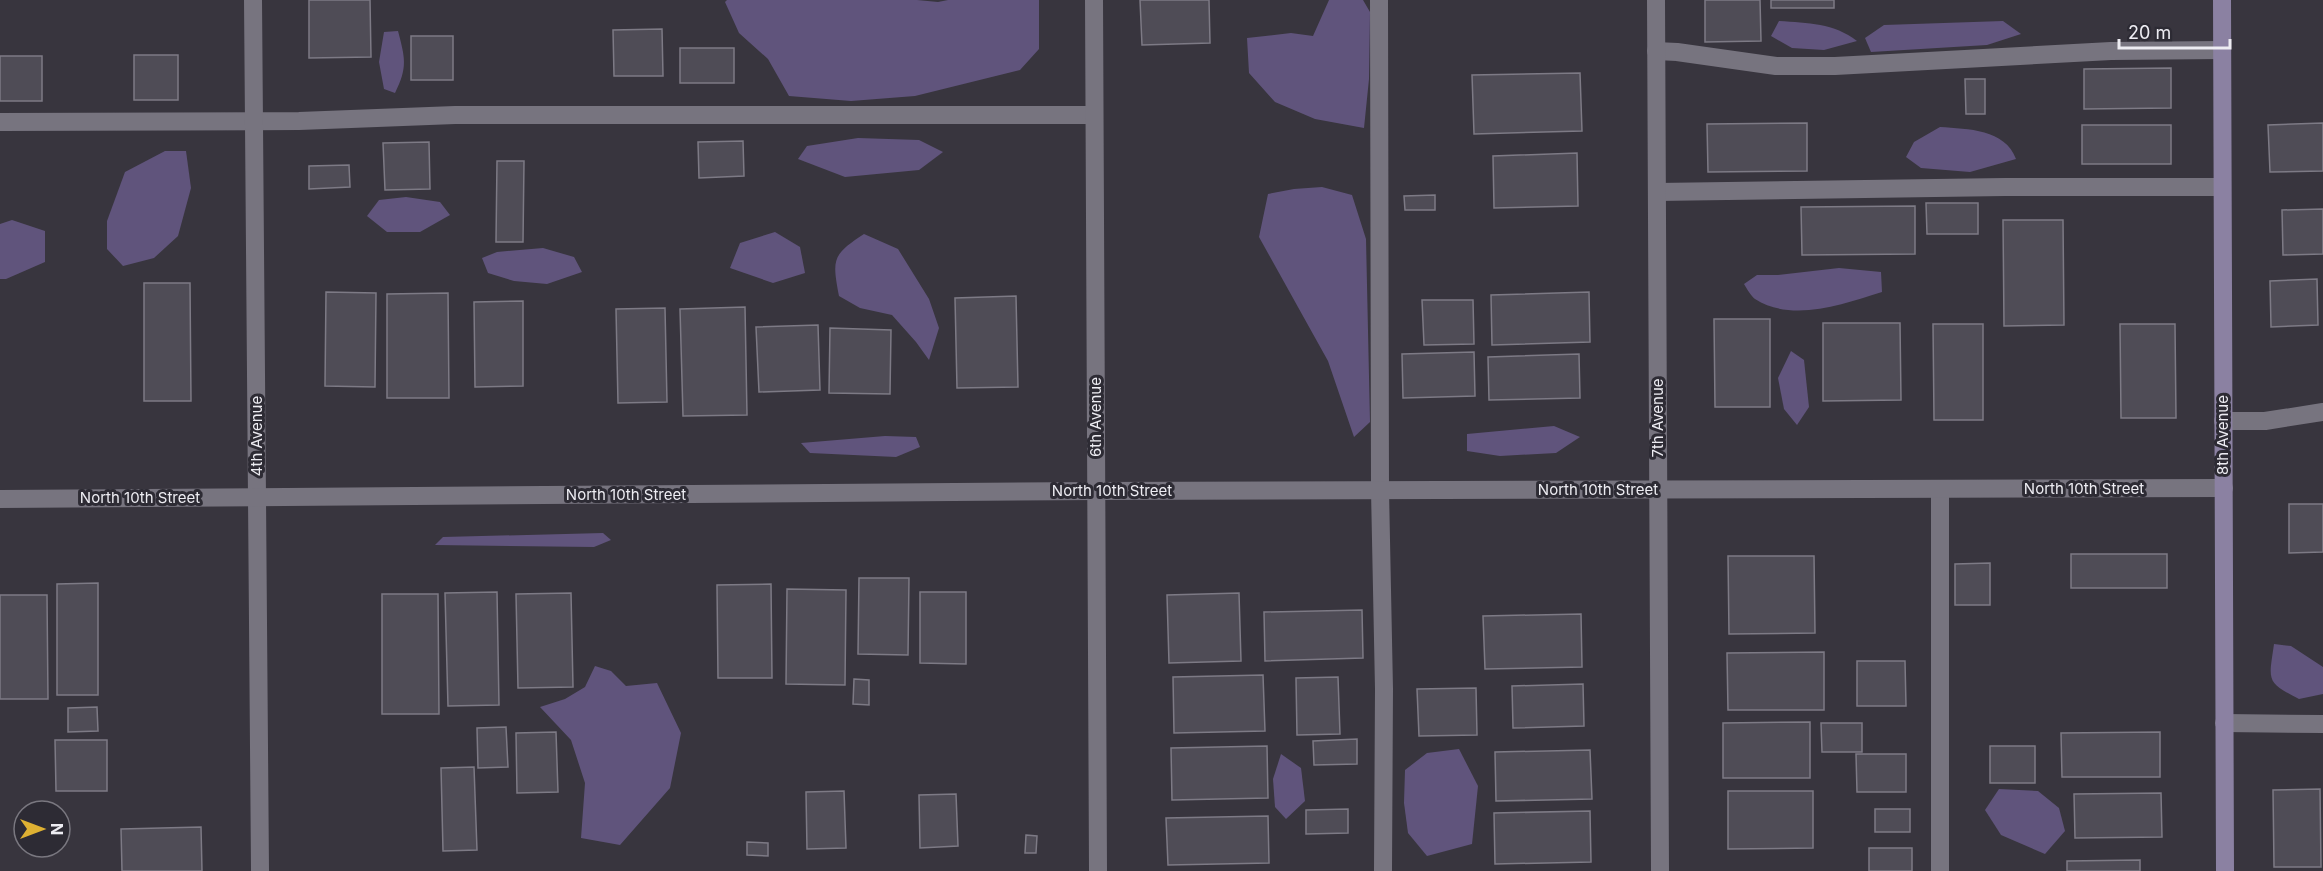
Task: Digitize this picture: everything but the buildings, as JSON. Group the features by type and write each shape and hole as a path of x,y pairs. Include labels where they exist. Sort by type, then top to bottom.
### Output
{"street":[{"name":"4th Avenue","path":"254,0 260,871"},
{"name":"6th Avenue","path":"1094,0 1098,871"},
{"path":"1379,0 1380,490 1384,689 1383,871"},
{"name":"7th Avenue","path":"1656,0 1660,871"},
{"name":"8th Avenue","path":"2222,0 2225,871"},
{"path":"1656,51 1788,66 1835,66 2111,51 2222,50"},
{"path":"0,122 254,122 455,115 1094,115"},
{"path":"1657,192 2005,186 2222,187"},
{"path":"2223,421 2265,421 2323,412"},
{"name":"North 10th Street","path":"0,499 1096,491 2224,488"},
{"path":"1940,489 1940,871"},
{"path":"2224,723 2323,724"}],"shaded area":[{"path":"727,0 917,0 938,2 948,0 1039,0 1039,49 1020,70 915,96 851,101 789,96 768,59 739,33 725,2"},
{"path":"1329,0 1363,0 1370,12 1369,79 1364,128 1315,119 1275,102 1249,73 1247,38 1291,33 1313,36"},
{"path":"1779,21 1830,27 1857,41 1824,50 1792,48 1771,36"},
{"path":"2003,21 2021,34 1987,45 1871,52 1865,38 1884,25"},
{"path":"398,31 404,69 395,93 384,89 379,62 384,32"},
{"path":"1940,127 1973,130 1995,136 2011,149 2016,159 1970,172 1921,168 1906,157 1914,142"},
{"path":"858,138 919,140 943,152 919,170 845,177 798,159 807,146"},
{"path":"165,151 186,151 191,188 178,236 154,258 123,266 107,249 107,221 125,172"},
{"path":"1322,187 1352,195 1366,239 1370,422 1354,437 1328,361 1259,237 1268,194"},
{"path":"406,197 440,202 450,215 420,232 387,232 367,216 379,200"},
{"path":"12,220 45,231 45,262 6,279 0,279 0,224"},
{"path":"775,232 800,247 805,273 773,283 730,268 740,243"},
{"path":"864,234 898,249 929,299 939,328 929,360 892,315 860,308 839,296 835,274 837,259 846,247"},
{"path":"543,248 574,257 582,272 547,284 514,281 488,273 482,258 497,252"},
{"path":"1839,268 1881,272 1882,292 1835,306 1785,310 1755,299 1744,284 1757,275"},
{"path":"1791,351 1804,360 1809,407 1797,425 1784,409 1778,378"},
{"path":"1554,426 1580,437 1556,453 1500,456 1467,451 1467,434"},
{"path":"885,436 916,437 920,447 896,457 810,453 801,443"},
{"path":"603,533 611,540 594,547 435,545 443,537"},
{"path":"2274,644 2291,646 2323,667 2323,694 2299,699 2275,684 2271,673"},
{"path":"595,666 611,671 626,686 657,683 681,733 670,788 620,845 581,838 585,783 571,740 540,707 565,699 585,687"},
{"path":"1459,749 1478,786 1472,844 1427,856 1408,833 1404,803 1405,770 1427,753"},
{"path":"1281,754 1301,768 1305,801 1286,819 1275,807 1273,779"},
{"path":"1999,789 2038,791 2059,808 2065,831 2045,854 2001,835 1985,810"}]}
